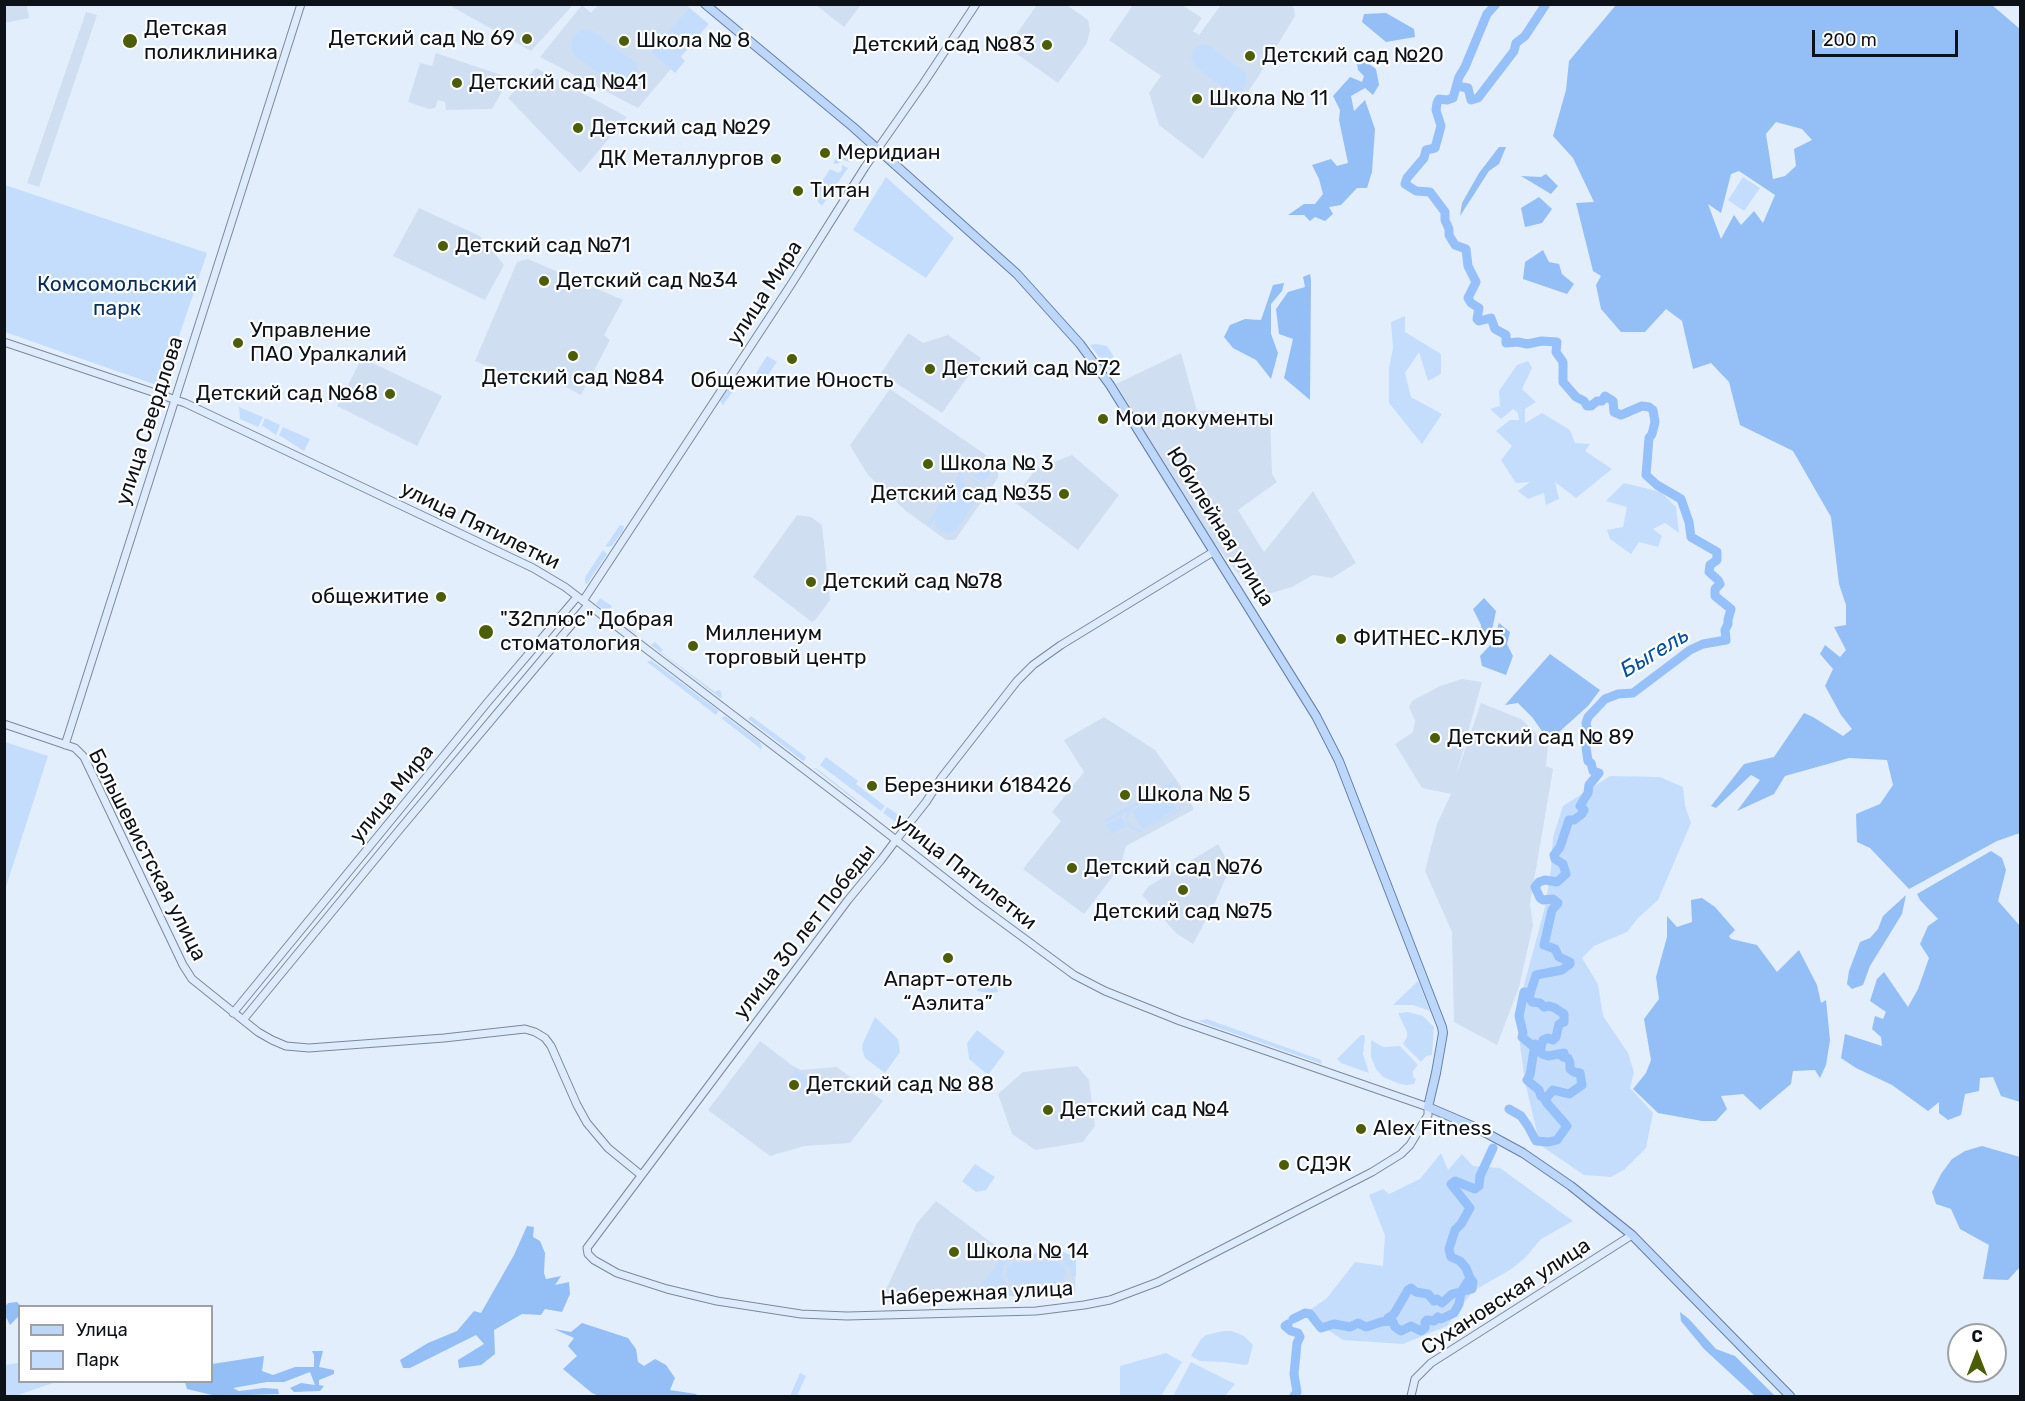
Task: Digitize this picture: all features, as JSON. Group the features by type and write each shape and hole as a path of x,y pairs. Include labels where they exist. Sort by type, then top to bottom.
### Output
{"main road":[{"name":"Юбилейная улица","path":"705,4 877,148 1017,274 1080,344 1110,385 1327,735 1426,982 1443,1034 1428,1107"},
{"path":"1428,1107 1477,1128 1523,1153 1571,1186 1632,1235 1790,1396"}],"street":[{"name":"улица Свердлова","path":"65,745 301,4"},
{"name":"улица Мира","path":"243,1020 583,601 706,416 877,148 976,4"},
{"name":"улица Пятилетки","path":"4,342 174,399 533,567 559,582 1074,975 1105,991 1214,1033 1428,1107"},
{"name":"улица 30 лет Победы","path":"587,1248 848,900 1017,681 1033,665 1076,635 1213,552"},
{"name":"улица Мира","path":"233,1013 465,730 583,601"},
{"path":"4,724 65,745"},
{"name":"Большевистская улица","path":"65,745 75,748 84,757 183,965 192,979 233,1013 272,1040 286,1046 309,1048 444,1038 525,1029 535,1032 552,1046 587,1123 608,1148 641,1175"},
{"name":"Набережная улица","path":"587,1248 588,1254 594,1260 617,1273 667,1289 717,1301 801,1314 847,1316 972,1314 1046,1310 1084,1305 1125,1295 1158,1282 1372,1172 1401,1154 1410,1145 1428,1115 1428,1107"},
{"name":"Сухановская улица","path":"1411,1396 1415,1379 1431,1363 1632,1235"}],"shaded area":[{"path":"4,5 27,5 29,18 5,23"},
{"name":"Детский сад № 69","path":"449,5 573,5 531,51"},
{"name":"Школа № 8","path":"582,5 591,13 598,5 686,5 709,24 638,108 540,57"},
{"path":"816,5 861,5 844,27"},
{"name":"Детский сад №83","path":"1037,5 1067,5 1088,20 1090,30 1087,43 1058,83 1007,47"},
{"path":"1133,5 1182,5 1202,18 1193,31 1199,35 1221,5 1291,5 1294,8 1295,16 1258,77 1203,159 1159,125 1149,93 1161,76 1109,40"},
{"path":"1616,5 1992,5 2020,29 2020,833 1997,841 1909,889 1870,848 1857,842 1856,814 1880,804 1893,785 1887,760 1849,758 1785,776 1774,794 1737,811 1760,780 1751,775 1716,808 1711,806 1744,764 1774,757 1804,713 1843,736 1852,729 1841,715 1825,686 1833,669 1820,654 1825,645 1840,657 1846,650 1834,627 1846,625 1846,605 1839,584 1831,517 1793,451 1740,425 1729,382 1711,363 1693,369 1682,321 1666,309 1645,332 1621,332 1601,309 1596,285 1601,276 1593,271 1576,203 1594,202 1573,158 1553,136 1566,90 1569,61","holes":["1776,122 1802,129 1812,140 1794,149 1796,166 1785,176 1773,179 1766,134","1739,171 1775,195 1763,223 1754,211 1741,225 1734,215 1721,239 1708,204 1721,213 1731,174"]},
{"path":"86,12 97,15 39,187 27,183"},
{"path":"1386,13 1414,29 1415,37 1386,42 1362,22 1364,14"},
{"path":"436,53 510,78 492,109 446,110 445,102 438,100 435,108 429,109 408,102 420,63 432,66"},
{"path":"1360,57 1376,69 1379,85 1373,95 1365,88 1351,96 1354,111 1365,100 1375,129 1372,172 1367,188 1357,188 1341,205 1329,207 1333,214 1325,221 1315,217 1310,221 1304,215 1288,215 1304,204 1315,204 1323,194 1312,165 1331,159 1337,166 1348,163 1339,120 1340,110 1333,96 1350,77 1362,82 1364,76 1358,70 1357,64"},
{"name":"Детский сад №29","path":"536,68 627,117 580,173 508,98"},
{"path":"1499,147 1506,147 1499,164 1489,171 1460,216 1462,203 1479,173"},
{"path":"1546,174 1558,186 1551,194 1521,176 1541,177"},
{"path":"1539,197 1552,209 1542,223 1525,227 1521,208"},
{"name":"Детский сад №71","path":"419,208 480,236 504,265 485,300 393,256"},
{"path":"1543,250 1549,262 1559,264 1562,274 1574,284 1567,294 1523,279 1525,262"},
{"path":"528,259 623,300 604,335 610,340 581,395 545,376 545,371 525,382 475,361 517,262"},
{"path":"1310,274 1310,400 1284,378 1293,339 1279,334 1276,309 1288,292 1305,287 1303,277"},
{"path":"1284,283 1282,291 1271,304 1271,334 1278,353 1271,379 1256,360 1233,348 1224,337 1230,325 1245,319 1261,320 1273,285"},
{"path":"908,333 923,343 948,335 981,358 942,413 881,373"},
{"path":"1181,353 1197,411 1270,413 1272,474 1277,482 1238,510 1264,552 1313,491 1356,563 1332,578 1313,575 1292,587 1268,594 1258,581 1245,583 1214,543 1116,384"},
{"path":"362,358 442,396 417,446 337,406"},
{"name":"Школа № 3","path":"890,389 989,457 998,469 998,478 955,540 946,540 906,511 868,475 850,445"},
{"path":"1072,455 1119,495 1078,550 1012,500 1036,469"},
{"path":"797,515 811,517 822,525 830,600 812,622 753,577"},
{"path":"1484,598 1496,611 1492,630 1483,646 1481,625 1473,609"},
{"path":"1499,623 1510,632 1507,644 1513,656 1506,675 1482,666 1480,656 1493,642"},
{"path":"1550,654 1600,690 1588,706 1549,741 1532,717 1518,703 1505,705"},
{"path":"1462,679 1482,682 1456,776 1481,703 1521,719 1548,745 1546,766 1553,769 1530,904 1533,925 1519,987 1497,1045 1454,1022 1452,932 1425,871 1437,824 1451,794 1422,788 1395,744 1413,732 1415,721 1409,707 1412,701 1440,686"},
{"name":"Школа № 5","path":"1104,717 1155,750 1178,782 1193,810 1126,846 1120,867 1084,914 1023,869 1061,821 1052,812 1084,772 1064,740"},
{"name":"Детский сад №75","path":"1218,844 1228,862 1229,870 1214,905 1193,944 1176,933 1142,895 1149,886"},
{"path":"1991,851 2002,858 2006,870 1998,901 2020,926 2020,1102 2001,1096 1993,1077 1980,1078 1979,1091 1965,1094 1961,1115 1948,1120 1939,1113 1939,1102 1928,1111 1892,1085 1856,1068 1841,1058 1845,1034 1882,1046 1881,1037 1872,1029 1875,1016 1883,1019 1886,1012 1870,1001 1877,979 1884,972 1908,1007 1918,989 1929,958 1920,944 1928,926 1938,919 1917,894"},
{"path":"1906,895 1902,914 1870,966 1863,985 1852,989 1847,984 1849,971 1860,942 1870,938 1878,929 1883,916"},
{"path":"1702,898 1715,907 1735,930 1729,936 1731,939 1757,945 1777,972 1799,950 1817,985 1821,1003 1826,1000 1830,1040 1826,1065 1820,1078 1815,1070 1793,1071 1791,1084 1760,1110 1743,1094 1721,1096 1727,1109 1716,1121 1702,1121 1658,1113 1633,1089 1646,1073 1651,1060 1644,1019 1659,999 1656,977 1667,937 1667,916 1677,927 1692,922 1691,900"},
{"name":"Детский сад № 88","path":"760,1041 801,1070 837,1067 883,1101 850,1143 804,1146 770,1156 708,1110"},
{"name":"Детский сад №4","path":"1077,1066 1089,1080 1095,1126 1083,1142 1035,1150 1012,1134 998,1094 1023,1072"},
{"path":"1982,1146 2020,1157 2020,1267 2008,1280 1983,1279 1989,1245 1960,1229 1951,1209 1936,1204 1932,1192 1952,1159 1965,1151"},
{"name":"Школа № 14","path":"936,1201 1008,1255 1063,1252 1076,1258 1075,1293 886,1302 882,1298 917,1223"},
{"path":"527,1226 534,1227 533,1237 540,1241 545,1253 546,1279 561,1276 555,1285 569,1282 570,1294 562,1312 545,1309 541,1315 522,1314 494,1330 495,1354 481,1365 459,1368 458,1360 484,1344 476,1335 410,1368 403,1368 400,1360 428,1343 457,1331 474,1311 481,1313 514,1255"},
{"path":"17,1302 20,1305 18,1305 18,1317 10,1325 5,1315 5,1307 8,1303"},
{"path":"1680,1312 1716,1349 1735,1356 1775,1396 1755,1396 1704,1349 1681,1321"},
{"path":"582,1323 628,1338 636,1349 638,1362 644,1366 655,1359 666,1365 675,1378 670,1390 698,1396 599,1396 592,1393 563,1369 577,1356 568,1346 574,1338 554,1329 571,1332"},
{"path":"312,1351 323,1351 319,1367 334,1370 334,1374 319,1380 319,1385 324,1386 320,1391 294,1392 290,1388 301,1383 315,1385 310,1372 284,1382 267,1382 233,1388 239,1391 278,1389 279,1394 216,1396 187,1389 185,1383 213,1383 213,1364 264,1356 262,1371 273,1375 295,1367 314,1367"}],"green space":[{"path":"689,8 708,24 680,56 685,61 675,73 651,52"},
{"path":"586,29 591,30 636,63 639,74 634,84 624,88 618,87 573,54 572,38"},
{"path":"1206,44 1246,74 1247,83 1242,90 1228,91 1195,66 1191,58 1194,49"},
{"path":"844,146 850,147 852,159 850,162 843,160 837,164 833,163"},
{"path":"842,165 848,168 822,206 814,193 830,169 838,173 842,170"},
{"path":"886,177 954,238 926,278 853,230"},
{"path":"1743,177 1760,188 1744,211 1728,200"},
{"name":"Комсомольский парк","path":"5,185 207,253 162,387 5,332"},
{"path":"1405,316 1405,332 1441,354 1441,374 1428,381 1419,352 1405,373 1411,397 1442,414 1422,444 1389,403 1389,368 1393,348 1391,322"},
{"path":"1090,345 1107,346 1113,355 1114,365 1111,373"},
{"path":"767,356 777,362 765,379 756,373"},
{"path":"1528,361 1532,368 1522,389 1536,402 1525,409 1525,423 1542,413 1570,430 1575,443 1590,444 1585,451 1612,469 1576,498 1555,482 1559,499 1546,505 1544,493 1528,499 1518,491 1530,482 1516,483 1501,460 1512,446 1496,431 1510,420 1519,420 1518,413 1513,409 1501,419 1490,409 1500,406 1499,391 1517,365"},
{"path":"735,381 739,383 723,405 720,401"},
{"path":"239,407 263,417 258,427 240,419"},
{"path":"265,418 280,425 276,435 263,426 261,428"},
{"path":"283,427 310,439 304,451 279,435"},
{"path":"971,456 974,458 961,478 969,477 975,479 979,483 981,492 988,484 955,531 949,533 940,531 934,519 929,526 927,524","holes":["967,478 977,483 979,493 960,481"]},
{"path":"984,460 995,466 984,482 974,476"},
{"path":"1624,483 1661,492 1676,507 1679,533 1665,523 1653,529 1662,536 1658,547 1639,542 1631,554 1610,539 1607,530 1623,527 1627,507 1606,501"},
{"path":"620,525 624,526 623,531 612,546 605,547"},
{"path":"603,550 607,554 587,584 585,583 585,577"},
{"path":"600,598 612,606 608,612 646,641 596,604"},
{"path":"655,642 663,650 661,652 715,692 721,691 722,697 720,698 651,645"},
{"path":"651,660 719,711 716,715 647,662"},
{"path":"725,716 760,742 761,749 721,718"},
{"path":"751,716 806,757 805,760 803,761 748,719"},
{"path":"4,742 48,756 5,890"},
{"path":"826,757 858,781 856,784 885,806 881,811 820,765"},
{"path":"814,768 816,768 866,807 853,799"},
{"path":"1610,776 1660,777 1683,787 1685,806 1691,823 1658,900 1638,918 1627,932 1594,946 1582,958 1598,984 1603,1016 1628,1053 1634,1072 1630,1088 1653,1113 1646,1148 1625,1169 1611,1177 1584,1175 1540,1145 1525,1082 1516,1015 1545,907 1553,837 1563,806"},
{"path":"1174,781 1175,784 1170,787 1180,792 1183,800 1181,809 1176,813 1140,832 1127,825 1126,819 1127,811 1106,823 1104,820","holes":["1166,789 1175,790 1181,796 1182,802 1178,810 1143,830 1131,827 1127,820 1131,809"]},
{"path":"1167,791 1177,809 1142,829 1132,811"},
{"path":"887,807 902,817 897,823 883,813"},
{"path":"1121,817 1126,826 1111,834 1106,825"},
{"path":"985,978 997,988 998,992 977,991 980,986 983,986"},
{"path":"1418,981 1430,1011 1413,1005 1393,1005"},
{"path":"1408,1012 1423,1016 1434,1027 1432,1055 1426,1056 1421,1062 1403,1044 1407,1032 1398,1013"},
{"path":"875,1017 898,1039 900,1052 885,1073 865,1058 862,1049"},
{"path":"1207,1019 1321,1060 1322,1064 1198,1021"},
{"path":"977,1030 1005,1052 988,1075 969,1059 967,1043"},
{"path":"1361,1035 1365,1037 1363,1054 1369,1073 1341,1063 1337,1059"},
{"path":"1371,1040 1383,1047 1400,1046 1418,1065 1413,1071 1413,1077 1416,1079 1414,1084 1400,1084 1383,1077 1376,1069 1371,1057"},
{"path":"796,1069 812,1082 806,1090 790,1077"},
{"path":"1441,1153 1448,1170 1462,1154 1473,1166 1500,1168 1573,1221 1541,1239 1525,1258 1510,1270 1473,1291 1447,1326 1403,1344 1343,1340 1304,1314 1327,1298 1355,1262 1383,1266 1385,1235 1369,1195 1383,1189 1389,1194 1420,1179"},
{"path":"975,1164 995,1177 986,1190 976,1192 962,1181"},
{"path":"1063,1252 1076,1258 1076,1276 1071,1276 1070,1268 1059,1258 1014,1260 1008,1261 1003,1267 1002,1278 1007,1285 979,1288 1001,1259 1008,1255"},
{"path":"1058,1261 1065,1267 1066,1274 1058,1283 1018,1285 1010,1282 1006,1276 1007,1268 1013,1263"},
{"path":"1075,1283 1075,1293 973,1298 975,1292 1070,1288"},
{"path":"1232,1331 1244,1336 1253,1345 1248,1364 1200,1361 1191,1356 1206,1335"},
{"path":"1166,1353 1182,1362 1161,1396 1120,1396 1120,1366"},
{"path":"1191,1362 1235,1384 1225,1396 1173,1396"},
{"path":"18,1363 18,1383 53,1383 15,1396 5,1396 5,1365"},
{"path":"800,1373 806,1376 797,1396 790,1396"}],"waterway":[{"name":"Быгель","path":"1496,4 1487,14 1459,77 1453,98 1439,99 1437,103 1436,110 1441,126 1435,148 1426,150 1424,158 1407,178 1405,184 1416,191 1430,192 1445,212 1449,235 1455,245 1466,249 1468,266 1476,282 1468,298 1479,308 1477,319 1479,321 1491,318 1495,329 1506,335 1506,343 1557,342 1556,352 1563,362 1563,382 1587,406 1602,401 1605,396 1613,401 1614,412 1621,415 1642,406 1653,410 1655,422 1649,438 1646,475 1657,485 1681,499 1689,522 1691,537 1717,552 1717,560 1710,565 1709,572 1720,584 1715,589 1715,596 1731,609 1725,630 1726,640 1703,644 1690,650 1633,693 1618,694 1605,699 1588,717 1586,723 1588,761 1593,771 1599,773 1589,785 1588,793 1580,806 1584,810 1582,814 1574,820 1569,820 1560,847 1554,855 1555,859 1563,864 1566,874 1557,882 1545,880 1539,882 1535,887 1540,898 1553,899 1558,903 1552,910 1544,945 1555,949 1559,957 1570,964 1562,970 1536,975 1529,997 1532,1002 1540,1003 1544,1007 1555,1008 1564,1014 1564,1022 1559,1024 1556,1037 1553,1040 1548,1038 1543,1040 1540,1051 1548,1056 1564,1053 1563,1057 1568,1058 1570,1069 1580,1073 1582,1085 1569,1094 1553,1090 1547,1097 1546,1102 1567,1126 1557,1140 1536,1141 1521,1116 1509,1109"},
{"name":"Быгель","path":"1457,86 1468,88 1471,100 1478,98 1546,4"},
{"name":"Быгель","path":"1529,993 1524,992 1519,1016 1522,1037 1534,1047"},
{"name":"Быгель","path":"1535,1044 1530,1075 1527,1080 1539,1090 1541,1096 1546,1100"},
{"name":"Быгель","path":"1293,1319 1305,1313 1310,1314 1321,1328 1334,1324 1350,1327 1358,1323 1366,1327 1389,1321 1401,1331 1411,1326 1421,1331 1425,1328 1427,1320 1434,1321 1438,1317 1441,1319 1454,1313 1459,1304 1461,1292 1470,1278 1460,1261 1451,1257 1449,1249 1455,1230 1470,1208 1451,1184 1455,1181 1475,1189 1479,1186 1480,1176 1493,1148"},
{"name":"Быгель","path":"1389,1321 1388,1318 1394,1314 1411,1288 1416,1292 1428,1294 1434,1301 1437,1299 1442,1303 1452,1294 1472,1289 1473,1282 1470,1278"},
{"name":"Быгель","path":"1288,1324 1285,1326 1298,1333 1300,1337 1297,1343 1294,1374 1297,1392 1294,1396"}],"place":[{"name":"Детский сад № 69","path":"527,39"},
{"name":"Детская поликлиника","path":"130,41"},
{"name":"Школа № 8","path":"624,41"},
{"name":"Детский сад №83","path":"1047,45"},
{"name":"Детский сад №20","path":"1250,56"},
{"name":"Детский сад №41","path":"457,83"},
{"name":"Школа № 11","path":"1197,99"},
{"name":"Детский сад №29","path":"578,128"},
{"name":"Меридиан","path":"825,153"},
{"name":"ДК Металлургов","path":"776,159"},
{"name":"Титан","path":"798,191"},
{"name":"Детский сад №71","path":"443,246"},
{"name":"Детский сад №34","path":"544,281"},
{"name":"Управление ПАО Уралкалий","path":"238,343"},
{"name":"Детский сад №84","path":"573,356"},
{"name":"Общежитие Юность","path":"792,359"},
{"name":"Детский сад №72","path":"930,369"},
{"name":"Детский сад №68","path":"390,394"},
{"name":"Мои документы","path":"1103,419"},
{"name":"Школа № 3","path":"928,464"},
{"name":"Детский сад №35","path":"1064,494"},
{"name":"Детский сад №78","path":"811,582"},
{"name":"общежитие","path":"441,597"},
{"name":"\"32плюс\" Добрая стоматология","path":"486,632"},
{"name":"ФИТНЕС-КЛУБ","path":"1341,639"},
{"name":"Миллениум торговый центр","path":"693,646"},
{"name":"Детский сад № 89","path":"1435,738"},
{"name":"Березники 618426","path":"872,786"},
{"name":"Школа № 5","path":"1125,795"},
{"name":"Детский сад №76","path":"1072,868"},
{"name":"Детский сад №75","path":"1183,890"},
{"name":"Апарт-отель “Аэлита”","path":"948,958"},
{"name":"Детский сад № 88","path":"794,1085"},
{"name":"Детский сад №4","path":"1048,1110"},
{"name":"Alex Fitness","path":"1361,1129"},
{"name":"СДЭК","path":"1284,1165"},
{"name":"Школа № 14","path":"954,1252"}]}
